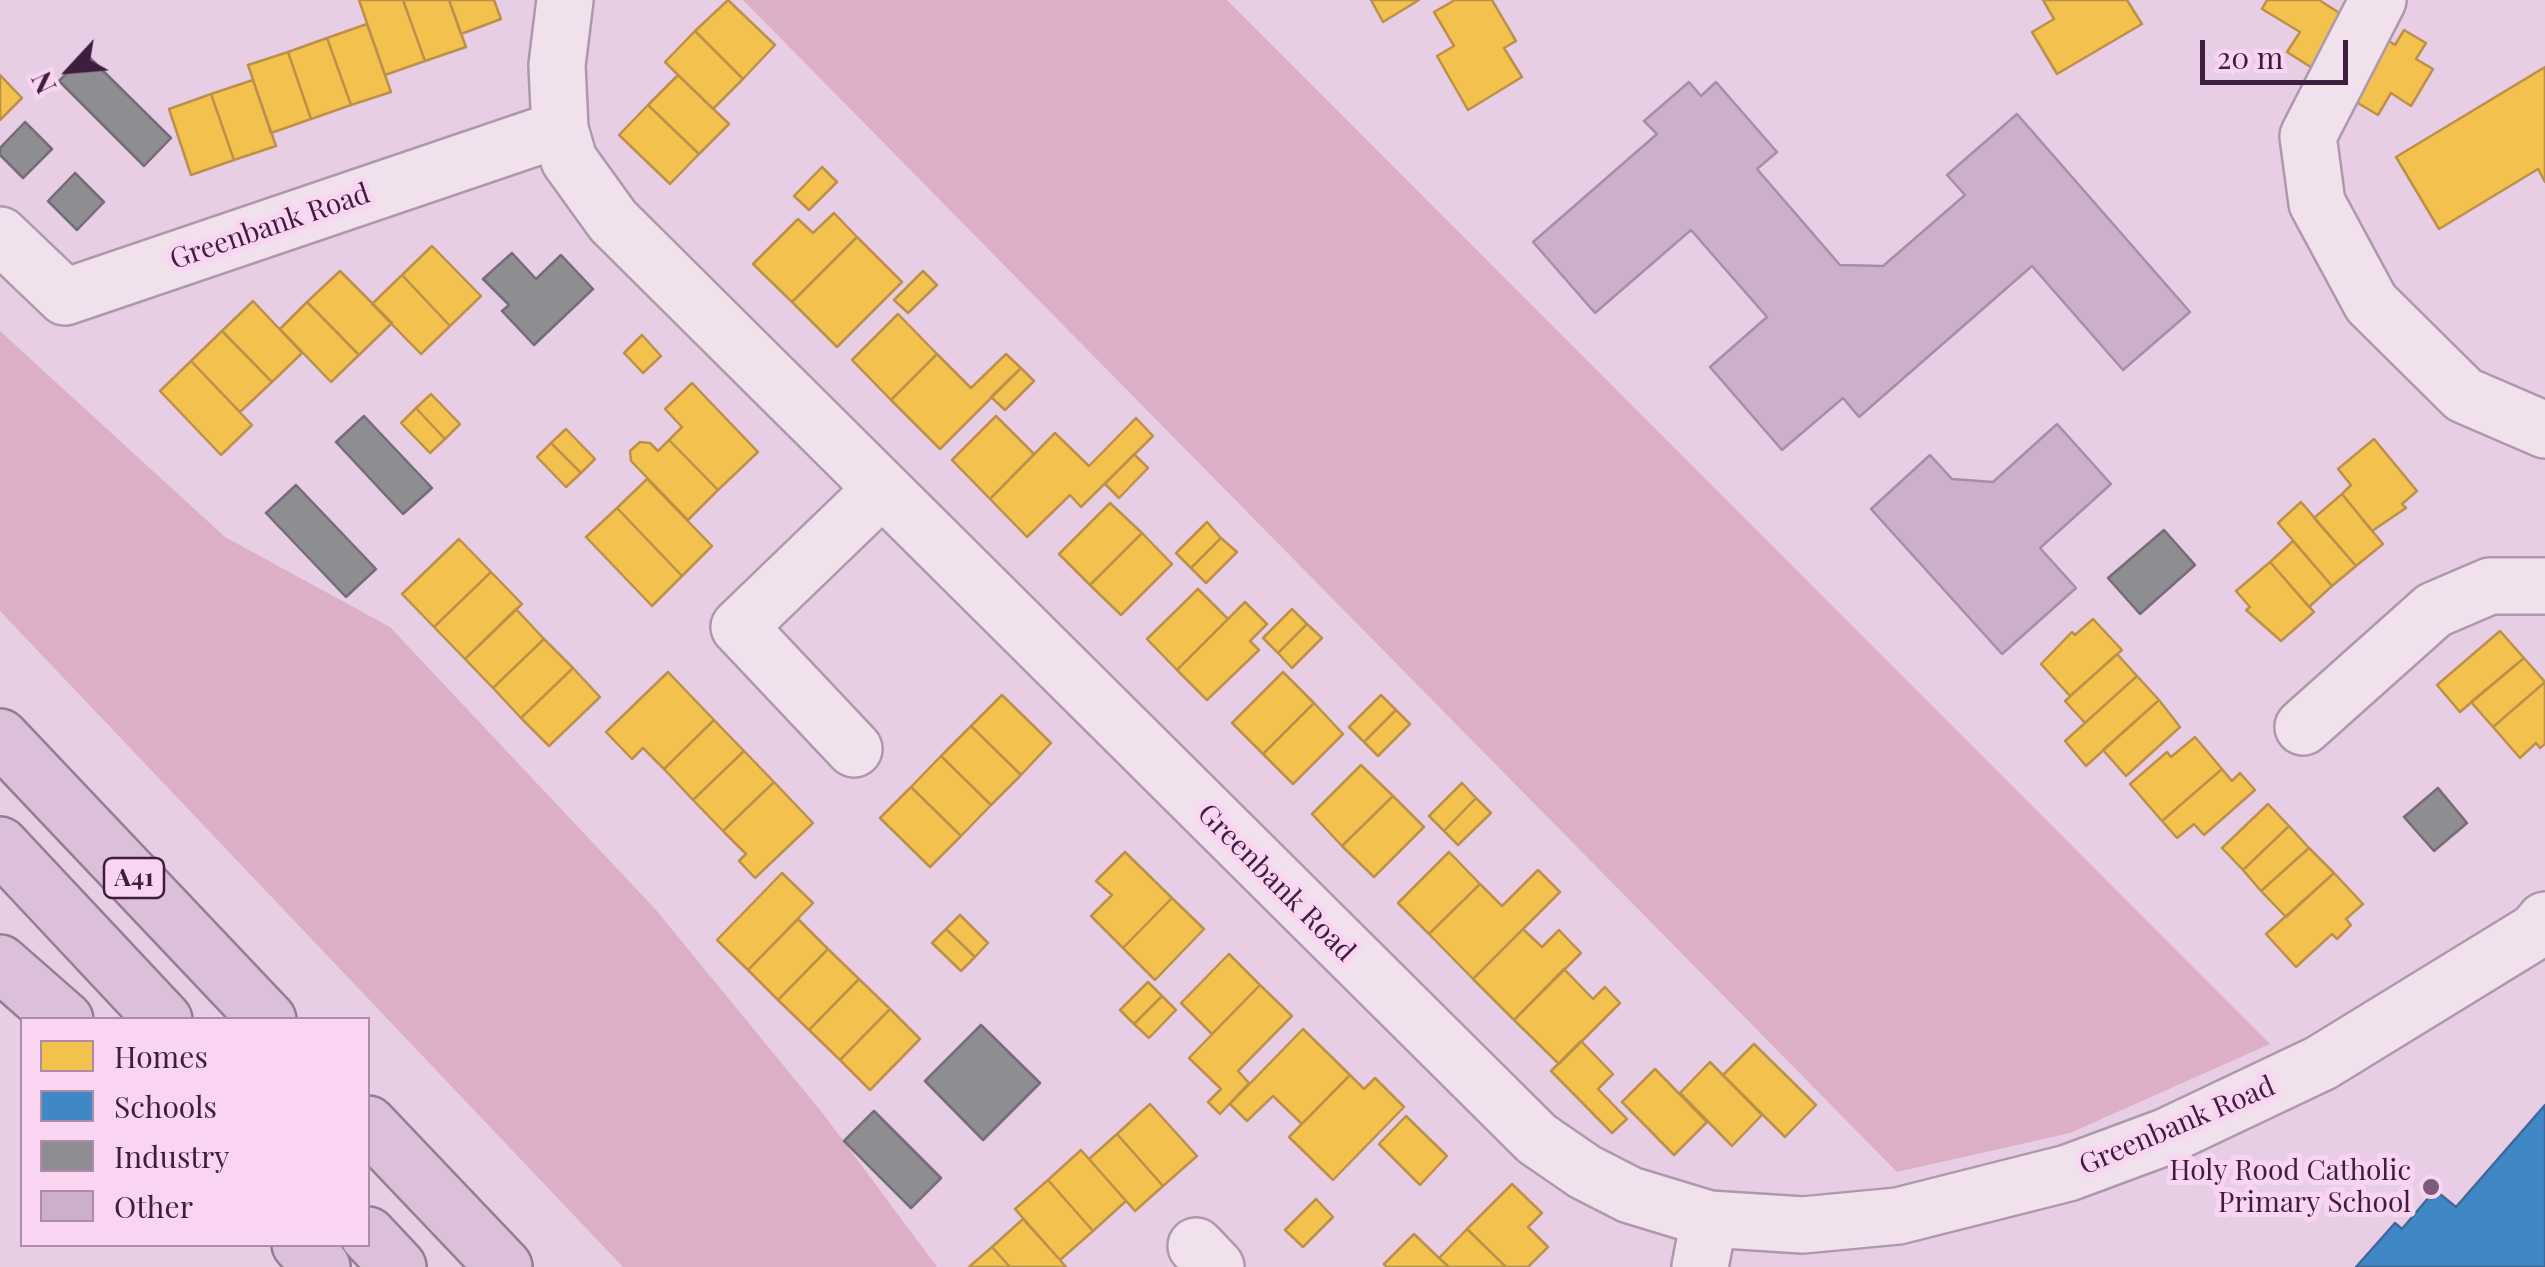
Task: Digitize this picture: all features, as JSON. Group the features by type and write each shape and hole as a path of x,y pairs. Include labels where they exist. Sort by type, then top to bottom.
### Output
{"highway":[{"name":"A41","path":"0,738 265,1017"},
{"name":"A41","path":"0,845 161,1017"},
{"path":"0,963 61,1017"},
{"path":"370,1126 504,1267"},
{"path":"370,1237 398,1267"},
{"path":"303,1247 322,1267"}],"street":[{"name":"Greenbank Road","path":"565,0 557,65 560,129 570,160 613,221 1537,1139 1704,1243 1803,1225 1898,1216 2068,1173 2165,1137 2321,1063 2536,931 2545,920"},
{"path":"2378,0 2308,136 2316,203 2370,302 2464,395 2545,430"},
{"name":"Greenbank Road","path":"0,235 65,296 560,129"},
{"path":"854,749 739,627 881,490"},
{"path":"2303,727 2434,610 2490,586 2545,586"}],"shaded area":[{"path":"743,0 1227,0 2270,1044 2070,1133 1897,1172"},
{"path":"0,331 225,537 390,627 656,910 824,1115 937,1267 623,1267 0,611"}],"building: Homes":[{"path":"359,0 403,0 425,61 385,75"},
{"path":"403,0 449,0 466,47 425,61"},
{"path":"449,0 494,0 501,19 461,34"},
{"path":"728,0 775,45 743,79 695,31"},
{"path":"1371,0 1419,0 1383,22"},
{"path":"1455,0 1492,0 1516,41 1504,48 1522,77 1468,110 1437,56 1454,46 1434,12"},
{"path":"2043,0 2127,0 2142,24 2057,74 2032,32 2054,19"},
{"path":"2267,0 2319,0 2349,19 2317,71 2287,52 2300,32 2262,9"},
{"path":"367,24 391,92 351,105 327,38"},
{"path":"2404,30 2426,43 2416,59 2433,69 2411,106 2391,93 2378,115 2346,96 2383,37 2395,45"},
{"path":"695,31 743,79 713,109 665,62"},
{"path":"327,38 351,105 311,119 288,52"},
{"path":"288,52 311,119 271,133 248,65"},
{"path":"2545,67 2545,182 2538,169 2439,229 2396,157"},
{"path":"0,75 22,98 0,120"},
{"path":"678,75 729,124 699,154 648,105"},
{"path":"253,80 276,146 234,160 211,94"},
{"path":"211,94 234,160 191,175 169,109"},
{"path":"648,105 699,154 670,184 619,135"},
{"path":"822,167 837,182 809,210 794,196"},
{"path":"834,213 857,237 792,302 753,264 798,219 813,233"},
{"path":"857,237 902,282 837,347 792,302"},
{"path":"432,246 481,296 450,326 402,275"},
{"path":"340,271 392,323 359,355 307,302"},
{"path":"923,271 937,285 908,313 894,300"},
{"path":"402,275 450,326 421,354 372,304"},
{"path":"253,301 302,353 272,382 222,331"},
{"path":"307,302 359,355 331,382 280,329"},
{"path":"898,314 937,354 891,400 852,360"},
{"path":"222,331 272,382 240,412 191,361"},
{"path":"642,335 661,356 643,373 624,353"},
{"path":"937,354 971,388 1006,354 1021,368 940,449 891,400"},
{"path":"191,361 252,425 221,455 160,391"},
{"path":"1021,368 1034,381 1005,410 991,397"},
{"path":"692,383 758,452 718,490 669,440 682,427 665,409"},
{"path":"431,394 460,424 445,439 416,408"},
{"path":"416,408 445,439 430,453 401,423"},
{"path":"996,416 1034,454 990,499 952,460"},
{"path":"1136,418 1153,436 1081,507 1070,495 1027,537 990,499 1055,433 1089,466"},
{"path":"566,429 595,459 581,473 551,443"},
{"path":"2374,439 2417,491 2402,504 2406,508 2372,531 2342,494 2351,485 2338,469"},
{"path":"669,440 718,490 688,520 631,461 630,451 640,442 650,443 658,451"},
{"path":"551,443 581,473 566,487 537,457"},
{"path":"1134,454 1148,468 1119,498 1105,484"},
{"path":"647,479 712,546 682,576 617,508"},
{"path":"2342,494 2383,544 2356,566 2314,518"},
{"path":"2301,502 2356,566 2332,586 2278,523"},
{"path":"1110,503 1142,533 1090,585 1059,554"},
{"path":"617,508 682,576 652,606 586,537"},
{"path":"1207,522 1221,538 1191,568 1176,553"},
{"path":"1142,533 1172,564 1121,615 1090,585"},
{"path":"1221,538 1237,552 1206,583 1191,568"},
{"path":"459,539 491,572 434,627 402,594"},
{"path":"2293,541 2332,586 2309,607 2270,562"},
{"path":"2270,562 2314,612 2281,641 2246,610 2250,607 2236,591"},
{"path":"491,572 522,604 465,659 434,627"},
{"path":"1198,589 1228,619 1177,670 1147,639"},
{"path":"1245,602 1267,624 1250,641 1259,650 1207,700 1177,670"},
{"path":"516,609 544,639 493,688 465,659"},
{"path":"1292,609 1307,624 1278,653 1263,638"},
{"path":"2093,619 2122,650 2070,696 2041,664 2072,632 2075,635"},
{"path":"1307,624 1322,638 1292,668 1278,653"},
{"path":"2500,631 2524,658 2460,712 2437,685"},
{"path":"544,639 573,668 521,718 493,688"},
{"path":"2117,654 2137,676 2085,723 2065,701"},
{"path":"2524,658 2545,682 2493,727 2471,702"},
{"path":"573,668 600,697 549,746 521,718"},
{"path":"668,672 714,720 664,769 643,748 632,759 606,732"},
{"path":"1283,672 1314,703 1263,754 1232,723"},
{"path":"2137,676 2159,700 2086,766 2065,741"},
{"path":"2545,682 2545,744 2540,748 2536,743 2520,758 2493,727"},
{"path":"1002,695 1051,743 1021,775 971,726"},
{"path":"1381,695 1396,710 1364,742 1349,727"},
{"path":"2159,700 2180,727 2126,776 2103,750"},
{"path":"1314,703 1343,734 1293,784 1263,754"},
{"path":"1396,710 1410,724 1378,756 1364,742"},
{"path":"714,720 744,751 693,800 664,769"},
{"path":"971,726 1021,775 991,805 941,756"},
{"path":"2195,737 2222,769 2162,821 2130,784 2167,752 2171,757"},
{"path":"744,751 774,782 723,831 693,800"},
{"path":"941,756 991,805 961,836 911,787"},
{"path":"1361,765 1393,796 1342,846 1312,814"},
{"path":"2222,769 2232,781 2240,773 2255,790 2204,835 2194,824 2177,838 2162,821"},
{"path":"774,782 813,823 755,878 739,861 746,854 723,831"},
{"path":"1462,783 1476,798 1444,831 1429,816"},
{"path":"911,787 961,836 930,867 880,818"},
{"path":"1393,796 1424,827 1374,877 1342,846"},
{"path":"1476,798 1491,813 1458,845 1444,831"},
{"path":"2268,804 2289,826 2243,870 2222,848"},
{"path":"2289,826 2309,848 2261,891 2243,870"},
{"path":"2309,848 2334,873 2286,917 2261,891"},
{"path":"1125,852 1172,898 1123,948 1091,916 1112,895 1096,881"},
{"path":"1449,852 1480,884 1429,934 1398,903"},
{"path":"1538,870 1560,892 1473,979 1429,934 1480,884 1502,906"},
{"path":"782,873 813,903 748,970 717,940"},
{"path":"2334,873 2363,904 2346,919 2351,925 2337,939 2332,934 2296,967 2266,934"},
{"path":"1172,898 1204,929 1155,980 1123,948"},
{"path":"960,915 988,943 975,957 946,929"},
{"path":"798,919 828,949 778,1000 748,970"},
{"path":"946,929 975,957 961,971 932,943"},
{"path":"1523,929 1542,947 1559,930 1581,953 1514,1020 1473,979"},
{"path":"828,949 859,979 809,1030 778,1000"},
{"path":"1229,954 1260,985 1212,1034 1181,1003"},
{"path":"1564,969 1593,999 1605,987 1620,1003 1559,1064 1514,1020"},
{"path":"859,979 890,1009 840,1060 809,1030"},
{"path":"1148,982 1162,996 1134,1024 1120,1010"},
{"path":"1260,985 1292,1016 1238,1071 1249,1083 1220,1114 1208,1102 1221,1089 1189,1058"},
{"path":"1162,996 1176,1010 1149,1038 1134,1024"},
{"path":"890,1009 920,1039 870,1090 840,1060"},
{"path":"1303,1029 1350,1075 1302,1124 1273,1096 1247,1121 1230,1104"},
{"path":"1581,1041 1613,1074 1598,1089 1627,1119 1612,1133 1551,1071"},
{"path":"1754,1044 1816,1105 1785,1137 1723,1075"},
{"path":"1710,1062 1762,1115 1732,1146 1680,1093"},
{"path":"1655,1069 1707,1122 1674,1155 1622,1102"},
{"path":"1350,1075 1364,1089 1375,1078 1404,1107 1333,1180 1289,1137"},
{"path":"1150,1104 1197,1156 1163,1186 1117,1134"},
{"path":"1406,1116 1447,1156 1420,1185 1379,1144"},
{"path":"1117,1134 1163,1186 1135,1211 1089,1159"},
{"path":"1081,1150 1126,1201 1093,1231 1048,1180"},
{"path":"1048,1180 1093,1231 1060,1260 1015,1209"},
{"path":"1512,1184 1542,1213 1528,1227 1548,1247 1528,1267 1506,1267 1467,1229"},
{"path":"1316,1199 1333,1217 1303,1247 1285,1230"},
{"path":"1023,1219 1066,1267 1010,1267 992,1247"},
{"path":"1467,1229 1506,1267 1449,1267 1439,1258"},
{"path":"1414,1234 1449,1267 1387,1267 1384,1264"},
{"path":"992,1247 1010,1267 969,1267"}],"building: Schools":[{"path":"2545,1105 2545,1267 2356,1267 2395,1223 2402,1229 2435,1190 2456,1207"}],"building: Industry":[{"path":"86,54 171,138 144,166 59,81"},
{"path":"25,122 52,149 23,178 0,155 0,148"},
{"path":"75,173 104,202 77,230 48,201"},
{"path":"512,253 536,279 561,255 593,289 534,345 502,311 509,305 483,279"},
{"path":"364,416 432,488 403,514 336,442"},
{"path":"296,485 376,569 346,597 266,513"},
{"path":"2164,530 2195,565 2140,614 2108,578"},
{"path":"2438,788 2467,823 2434,851 2404,817"},
{"path":"981,1025 1040,1083 983,1140 925,1081"},
{"path":"874,1111 941,1178 911,1208 844,1141"}],"building: Other":[{"path":"1689,82 1701,96 1716,82 1777,152 1757,169 1840,265 1883,266 1965,195 1947,175 2017,114 2190,312 2123,370 2032,266 1859,417 1843,398 1782,450 1710,367 1767,317 1691,230 1595,313 1533,242 1657,134 1644,121"},
{"path":"2057,424 2111,484 2040,548 2076,588 2002,654 1871,509 1930,455 1952,479 1993,482"}],"place":[{"name":"Holy Rood Catholic Primary School","path":"2431,1187"}]}
